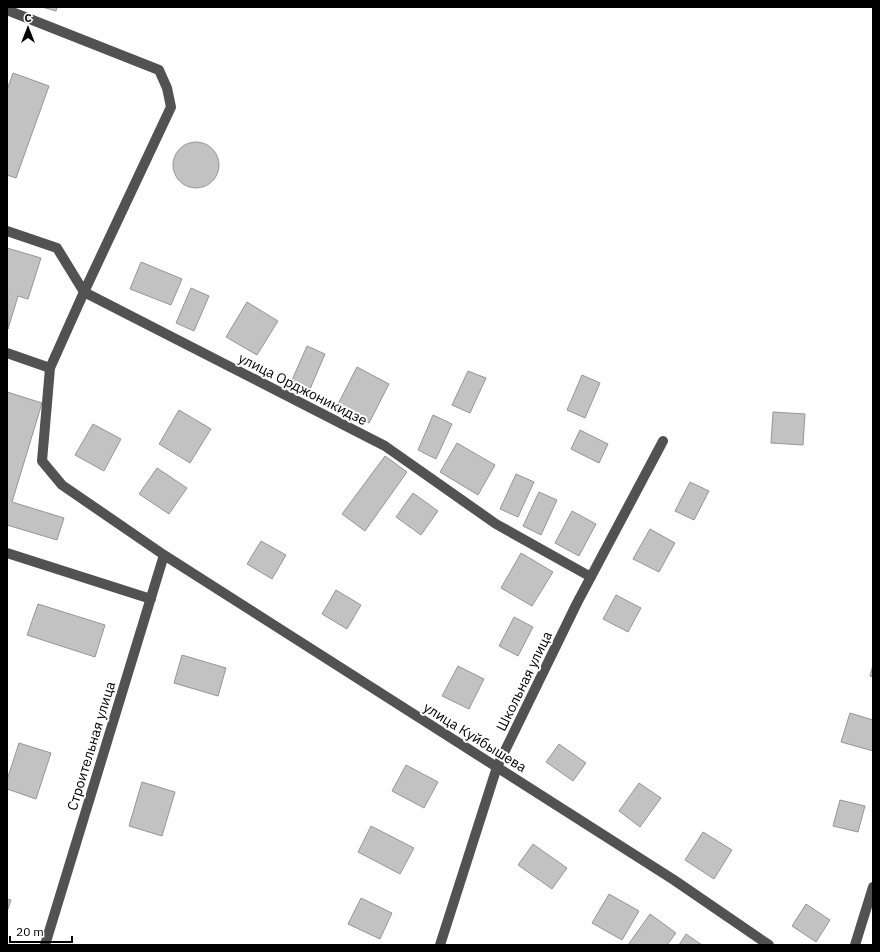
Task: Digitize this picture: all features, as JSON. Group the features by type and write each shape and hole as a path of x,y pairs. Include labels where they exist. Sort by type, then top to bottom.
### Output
{"street":[{"name":"улица Куйбышева","path":"7,10 159,70 167,88 171,107 50,368 42,461 62,485 164,555 674,880 768,945"},
{"path":"7,231 57,248 84,292"},
{"name":"улица Орджоникидзе","path":"84,292 384,446 496,524 591,577"},
{"path":"7,353 50,368"},
{"name":"Школьная улица","path":"440,945 498,768 591,577 663,441"},
{"path":"7,553 151,599"},
{"name":"Строительная улица","path":"46,945 164,555"},
{"path":"855,945 873,887"}],"building":[{"path":"42,7 57,7 56,11"},
{"path":"13,73 49,86 16,178 7,175 7,90"},
{"path":"196,142 209,146 215,152 219,165 215,178 209,184 196,188 183,184 177,178 173,165 177,152 183,146"},
{"path":"7,248 41,258 28,299 18,296 8,329"},
{"path":"141,262 182,279 171,305 130,289"},
{"path":"191,288 209,296 194,331 176,323"},
{"path":"247,302 278,321 257,355 226,337"},
{"path":"307,346 325,354 310,389 292,380"},
{"path":"357,367 389,384 369,423 337,406"},
{"path":"468,371 486,378 470,413 452,405"},
{"path":"582,375 600,383 585,418 567,410"},
{"path":"7,392 42,403 12,502 64,518 57,540 7,525"},
{"path":"179,410 211,429 190,463 159,444"},
{"path":"773,412 805,414 803,445 771,443"},
{"path":"433,415 452,424 436,459 418,450"},
{"path":"93,424 121,439 104,471 75,455"},
{"path":"580,430 608,444 599,463 571,449"},
{"path":"457,443 495,465 478,495 440,472"},
{"path":"385,456 407,472 365,531 342,514"},
{"path":"157,468 187,488 169,514 139,494"},
{"path":"516,474 534,482 518,517 500,509"},
{"path":"690,482 709,491 694,520 675,511"},
{"path":"539,492 557,500 541,535 523,526"},
{"path":"413,493 438,511 421,535 396,517"},
{"path":"572,511 596,524 579,556 555,543"},
{"path":"650,529 675,543 659,572 633,559"},
{"path":"261,541 286,555 272,579 247,564"},
{"path":"521,553 553,572 532,606 501,588"},
{"path":"336,590 361,605 347,629 322,614"},
{"path":"616,595 641,608 628,632 603,619"},
{"path":"38,604 105,625 95,657 27,635"},
{"path":"514,617 533,627 518,656 499,646"},
{"path":"182,655 226,668 218,696 174,683"},
{"path":"873,665 873,677 870,676"},
{"path":"458,666 484,679 469,709 442,696"},
{"path":"850,713 873,720 873,751 841,742"},
{"path":"19,743 51,753 36,799 7,789 7,780"},
{"path":"559,744 586,763 573,781 546,762"},
{"path":"406,765 438,782 424,808 392,791"},
{"path":"142,782 175,792 162,836 129,826"},
{"path":"639,783 661,798 640,827 619,811"},
{"path":"840,800 865,806 858,832 833,826"},
{"path":"371,826 414,848 400,874 358,852"},
{"path":"703,832 732,850 714,879 685,860"},
{"path":"533,844 567,868 552,889 518,865"},
{"path":"609,894 639,911 622,940 592,923"},
{"path":"361,898 392,913 380,939 348,924"},
{"path":"7,899 11,900 7,912"},
{"path":"806,904 830,920 816,942 792,926"},
{"path":"650,914 676,933 667,945 628,945"},
{"path":"686,934 702,945 679,945"}]}
